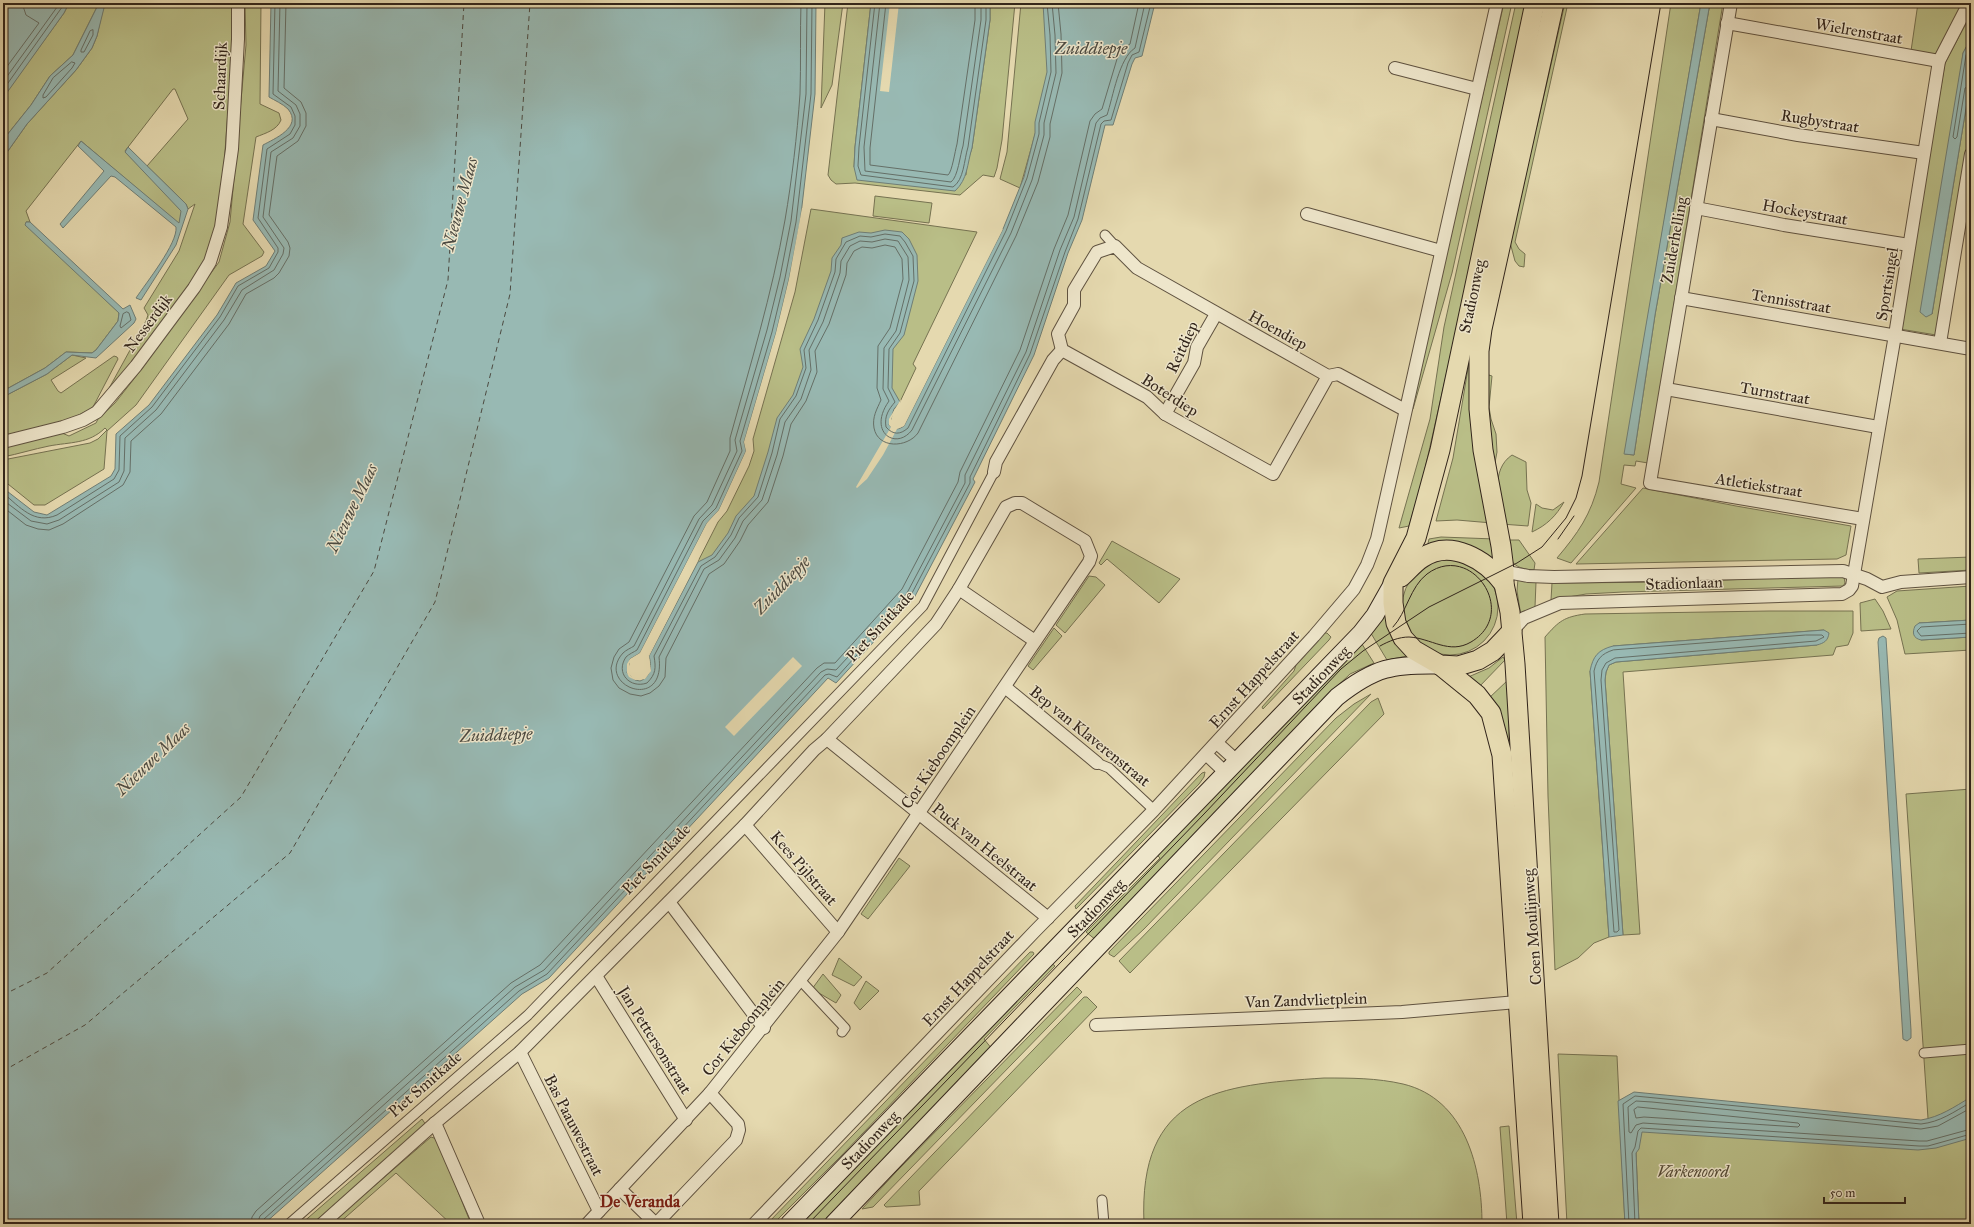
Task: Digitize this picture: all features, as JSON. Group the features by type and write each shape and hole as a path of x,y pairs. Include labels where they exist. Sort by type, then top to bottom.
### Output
{"main road":[{"name":"Stadionweg","path":"789,1224 1232,768 1361,633 1375,615 1416,538 1440,450 1535,3"},
{"name":"Stadionweg","path":"833,1224 1337,697 1362,678 1384,669 1410,664 1458,666 1478,660 1493,650 1512,631 1504,572 1482,444 1479,410 1479,351 1482,329 1501,238 1554,3"},
{"name":"Stadionweg","path":"1393,583 1423,558 1441,552 1450,551 1466,554 1504,572"},
{"name":"Stadionweg","path":"1393,583 1393,603 1396,623 1404,638 1414,650 1440,665"},
{"name":"Coen Moulijnweg","path":"1512,631 1530,886 1550,1224"},
{"name":"Coen Moulijnweg","path":"1440,665 1482,701 1491,713 1499,738 1502,763 1533,1224"}],"street":[{"name":"Schaardijk","path":"232,149 238,39 238,3"},
{"name":"Stadionweg","path":"1314,636 1354,589 1377,540 1497,3"},
{"name":"Zuiderhelling","path":"1650,483 1731,3"},
{"name":"Sportsingel","path":"1852,580 1895,336 1939,61 1969,3"},
{"name":"Wielrenstraat","path":"1727,23 1939,61"},
{"path":"1395,68 1478,89"},
{"name":"Rugbystraat","path":"1711,119 1924,153"},
{"name":"Nesserdijk","path":"3,442 63,427 91,416 97,412 136,366 194,288 210,262 220,233 232,149"},
{"path":"1940,343 1971,154"},
{"name":"Hockeystraat","path":"1696,208 1784,225 1909,245"},
{"path":"1307,214 1442,251"},
{"path":"994,472 996,462 1053,360 1062,350 1058,334 1074,305 1074,290 1097,252 1115,246 1105,235"},
{"name":"Hoendiep","path":"1115,246 1137,268 1216,314 1328,376 1338,374 1405,410"},
{"name":"Tennisstraat","path":"1681,298 1971,348"},
{"name":"Reitdiep","path":"1165,414 1194,363 1197,347 1216,314"},
{"name":"Boterdiep","path":"1062,350 1147,397 1165,414 1273,474 1328,376"},
{"name":"Turnstraat","path":"1666,389 1878,427"},
{"name":"Piet Smitkade","path":"289,1224 528,1015 923,606 994,472"},
{"name":"Atletiekstraat","path":"1650,483 1863,519"},
{"name":"Cor Kieboomplein","path":"587,1224 710,1093 802,982 919,814 1089,562 1091,556 1089,546 1080,537 1022,503 1015,503 1006,507 959,589"},
{"name":"Stadionlaan","path":"1504,572 1539,577 1574,577 1843,571 1852,580 1867,579 1882,587 1901,582 1971,577"},
{"name":"Stadionlaan","path":"1512,631 1524,618 1560,603 1842,594 1849,590 1852,580"},
{"path":"322,1224 435,1123 520,1052 745,825 814,750 827,739 936,624 959,589 1035,641"},
{"name":"Ernst Happelstraat","path":"754,1224 1154,810 1314,636"},
{"name":"Bep van Klaverenstraat","path":"1004,687 1097,763 1109,768 1154,810"},
{"name":"Puck van Heelstraat","path":"827,739 1048,918"},
{"name":"Ernst Happelstraat","path":"1217,743 1232,768"},
{"path":"1206,754 1232,768"},
{"name":"Kees Pijlstraat","path":"745,825 838,932"},
{"path":"669,902 764,1028"},
{"name":"Jan Pettersonstraat","path":"596,976 686,1120"},
{"path":"802,982 845,1028 842,1032"},
{"name":"Van Zandvlietplein","path":"1096,1025 1402,1012 1517,1002"},
{"path":"1924,1053 1971,1049"},
{"name":"Bas Paauwestraat","path":"520,1052 599,1211"},
{"name":"Cor Kieboomplein","path":"656,1224 736,1140 739,1130 738,1124 710,1093"},
{"path":"435,1123 479,1224"},
{"path":"620,1189 656,1224"},
{"path":"1102,1200 1104,1224"}],"green space":[{"path":"69,3 99,3 73,55 50,76 31,105 3,140 3,93 6,93 64,13"},
{"path":"104,3 233,3 234,28 224,165 216,229 208,254 183,295 110,393 107,392 146,321 148,315 144,308 179,251 195,204 188,209 186,204 147,166 188,119 175,89 173,89 125,151 182,211 179,224 81,141 26,211 30,222 26,222 119,313 118,321 96,350 92,353 66,352 45,368 3,391 3,158 27,124 76,70 92,48 97,36"},
{"path":"245,3 261,3 260,104 279,113 281,120 274,129 256,137 243,224 264,252 262,256 229,275 136,405 107,431 104,469 45,505 34,505 3,480 3,460 90,443 98,439 107,430 105,428 92,437 79,442 49,446 3,457 3,446 62,433 69,436 96,423 98,419 115,403 141,370 219,262 230,222 246,45"},
{"path":"825,3 843,3 832,85 821,108"},
{"path":"848,3 871,3 854,167 966,175 967,163 972,148 990,20 990,3 1015,3 1002,140 994,177 983,175 960,195 855,183 836,184 831,180 828,175"},
{"path":"1021,3 1061,3 1064,31 1020,188 1000,179 1007,152"},
{"path":"1504,3 1512,3 1452,273 1413,409 1410,409"},
{"path":"1516,3 1530,3 1422,482 1409,526 1399,528 1430,419 1444,327"},
{"path":"1565,3 1568,3 1515,242 1519,249 1525,254 1524,267 1519,266 1515,261 1508,235 1526,151 1537,126"},
{"path":"1671,3 1701,3 1625,454 1634,455 1655,315 1710,3 1723,3 1648,463 1636,461 1635,466 1624,465 1621,484 1636,488 1571,563 1557,558 1577,532 1588,514 1599,482"},
{"path":"1918,3 1964,3 1936,55 1911,51"},
{"path":"1971,14 1971,38 1963,53 1932,314 1971,78 1971,132 1936,335 1900,329 1945,63"},
{"path":"875,196 932,203 929,223 873,216"},
{"path":"811,209 977,232 913,364 916,368 898,406 894,409 814,430 659,638 718,522 727,511 749,466 754,451 753,439 795,292"},
{"path":"1475,327 1492,523 1457,520 1436,521 1453,458"},
{"path":"72,355 86,358 51,380 61,393 114,356 118,359 93,407 69,420 3,436 3,397 47,374"},
{"path":"1489,375 1492,376 1489,407 1496,434 1497,452 1493,473 1484,385"},
{"path":"1512,455 1526,462 1527,490 1531,503 1528,526 1501,524 1498,496 1498,477 1505,461"},
{"path":"1643,488 1851,526 1846,555 1837,559 1576,564"},
{"path":"1564,502 1551,520 1532,532 1536,504 1542,508 1553,510"},
{"path":"1441,537 1495,539 1499,564 1427,548 1429,539"},
{"path":"1505,540 1519,540 1535,563 1534,570 1520,567 1513,562 1510,558"},
{"path":"1112,541 1180,579 1159,603 1107,559 1101,565 1099,563"},
{"path":"1971,557 1971,570 1919,573 1918,559"},
{"path":"1450,559 1468,563 1477,567 1484,573 1490,580 1494,589 1498,607 1494,625 1490,634 1484,641 1477,647 1468,651 1450,655 1432,651 1423,647 1416,641 1410,634 1406,625 1402,607 1406,589 1410,580 1416,573 1423,567 1432,563"},
{"path":"1089,576 1096,577 1105,585 1065,633 1056,625"},
{"path":"1808,576 1844,577 1845,583 1843,586 1586,594 1551,600 1552,583 1686,582"},
{"path":"1518,579 1536,582 1535,607 1521,616 1517,591"},
{"path":"1971,586 1971,620 1919,623 1921,640 1971,637 1971,650 1905,654 1897,620 1887,597 1897,591"},
{"path":"1875,599 1883,611 1891,629 1861,631 1860,603"},
{"path":"1388,603 1407,656 1387,660 1369,630"},
{"path":"1853,611 1853,633 1848,645 1836,647 1833,655 1623,672 1640,934 1623,935 1605,680 1609,665 1616,662 1817,645 1824,630 1613,646 1590,671 1609,937 1594,943 1578,958 1555,970 1548,796 1545,637 1558,623 1567,618 1585,614"},
{"path":"1054,628 1062,636 1033,670 1028,666"},
{"path":"1325,633 1331,637 1329,640 1263,709 1262,707 1294,671 1296,665"},
{"path":"1360,641 1374,663 1350,674 1311,711 1258,770 1096,940 1086,932 1160,858 1156,854"},
{"path":"1503,657 1505,660 1478,688 1466,678 1489,668"},
{"path":"1508,680 1509,683 1509,745 1488,699"},
{"path":"1371,694 1144,929 1114,957 1109,954 1109,952 1336,718 1354,704"},
{"path":"1378,698 1384,714 1130,973 1119,961 1371,702"},
{"path":"1205,772 1204,777 1199,784 1076,909 1075,906 1202,773"},
{"name":"Varkenoord","path":"1971,789 1971,1224 1639,1224 1636,1153 1628,1114 1929,1133 1906,794"},
{"path":"899,858 910,866 868,919 861,914"},
{"path":"1030,952 1033,952 1034,954 840,1157 773,1224 767,1224"},
{"path":"839,958 862,977 854,986 832,975"},
{"path":"1050,962 1055,966 984,1039 992,1049 823,1224 797,1224"},
{"path":"823,974 841,995 836,1003 812,989"},
{"path":"866,981 879,991 860,1010 854,1003"},
{"path":"1077,987 1082,992 873,1207 862,1209 896,1172"},
{"path":"1084,997 1087,997 1097,1007 919,1191 920,1205 886,1207 884,1205"},
{"path":"1558,1054 1617,1056 1625,1224 1567,1224"},
{"path":"1324,1078 1374,1079 1403,1084 1424,1092 1442,1104 1456,1120 1474,1159 1479,1181 1482,1224 1144,1224 1146,1180 1155,1147 1170,1122 1192,1104 1219,1093 1250,1085"},
{"path":"422,1119 426,1125 313,1224 301,1224"},
{"path":"1509,1126 1517,1224 1507,1224 1500,1127"},
{"path":"431,1137 437,1139 471,1224 451,1224 396,1173 338,1224 330,1224"}],"water":[{"path":"3,3 35,3 39,6 41,3 69,3 64,13 6,94 3,93"},
{"path":"99,3 105,4 97,36 92,48 76,70 27,124 3,158 3,140 31,105 50,76 73,55"},
{"path":"271,3 816,3 815,94 800,223 776,333 744,442 746,451 719,510 707,523 640,653 630,659 627,673 635,680 640,681 646,677 650,671 649,656 698,562 712,555 728,533 736,516 754,496 777,418 793,395 803,367 800,349 814,319 831,271 832,258 841,245 842,238 859,232 871,233 885,230 902,232 909,239 917,255 918,281 904,335 893,349 892,388 900,402 894,409 889,425 895,429 900,428 904,426 1003,229 1024,177 1035,133 1035,122 1047,72 1043,3 1155,3 1142,56 1135,58 1132,64 1113,125 1105,125 1082,220 1068,253 1034,355 973,479 975,482 914,598 836,683 828,678 549,978 522,994 264,1224 3,1224 3,488 34,512 47,515 111,476 115,469 116,434 149,405 217,315 236,283 266,266 275,251 253,220 263,145 285,132 290,127 292,121 292,115 288,109 269,97"},
{"path":"871,3 990,3 990,20 972,148 965,176 955,191 857,180 854,167 855,147"},
{"path":"1701,3 1710,3 1655,315 1634,455 1624,454"},
{"path":"1971,38 1971,78 1932,314 1926,317 1920,312 1963,53"},
{"path":"81,141 179,223 181,211 125,152 128,147 186,204 188,209 176,245 141,300 136,298 167,253 172,243 176,227 115,177 111,176 63,228 60,224 104,171 78,146"},
{"path":"26,222 30,222 123,309 130,305 136,319 134,323 96,358 72,355 47,374 3,397 3,391 45,368 66,352 92,353 96,350 118,321 119,313 25,225"},
{"path":"1971,620 1971,637 1921,640 1916,638 1914,635 1915,626 1919,623"},
{"path":"1824,630 1829,633 1828,638 1824,642 1817,645 1616,662 1609,665 1605,680 1623,935 1609,937 1590,671 1597,654 1604,649 1613,646"},
{"path":"1883,636 1886,638 1911,1030 1911,1038 1907,1041 1903,1039 1878,642 1879,638"},
{"path":"1634,1092 1921,1120 1941,1114 1971,1097 1971,1138 1936,1148 1918,1150 1642,1132 1639,1149 1636,1153 1639,1224 1625,1224 1618,1101"}],"pier":[{"path":"890,3 899,3 889,92 880,91"},
{"path":"802,208 804,208 791,280 778,333 746,442 748,452 721,511 709,524 642,654 632,660 629,664 629,673 631,676 636,678 644,677 649,670 648,656 696,561 699,559 649,656 651,671 645,679 635,680 629,677 627,673 627,664 630,659 640,653 707,523 719,510 746,451 744,442 776,333 789,279"},
{"path":"1003,229 904,426 897,429 883,455 867,479 857,488 856,487 891,427 889,425 889,419 901,399 900,407 896,410 891,419 891,424 898,427 903,425 985,258 1000,230"},
{"path":"793,657 802,666 734,736 725,727"}],"ferry route":[{"path":"3,995 47,973 241,797 374,571 448,280 464,3"},
{"path":"3,1071 85,1025 290,853 435,602 510,294 530,3"}],"tram line":[{"path":"808,1224 1204,814 1341,669 1363,651 1429,607 1517,563 1542,547 1566,518 1576,498 1582,476 1661,3"},
{"path":"1558,539 1574,516"},
{"path":"1380,646 1387,642 1409,637 1440,645 1455,647 1463,646 1471,642 1485,629 1491,614 1490,599 1484,585 1473,573 1459,567 1444,566 1427,574 1421,579 1398,621 1393,627"}],"district":[{"name":"De Veranda","path":"640,1201"}],"water label":[{"name":"Zuiddiepje","path":"1091,48"},
{"name":"Nieuwe Maas","path":"460,204"},
{"name":"Nieuwe Maas","path":"352,508"},
{"name":"Zuiddiepje","path":"782,585"},
{"name":"Zuiddiepje","path":"496,735"},
{"name":"Nieuwe Maas","path":"153,759"}]}
